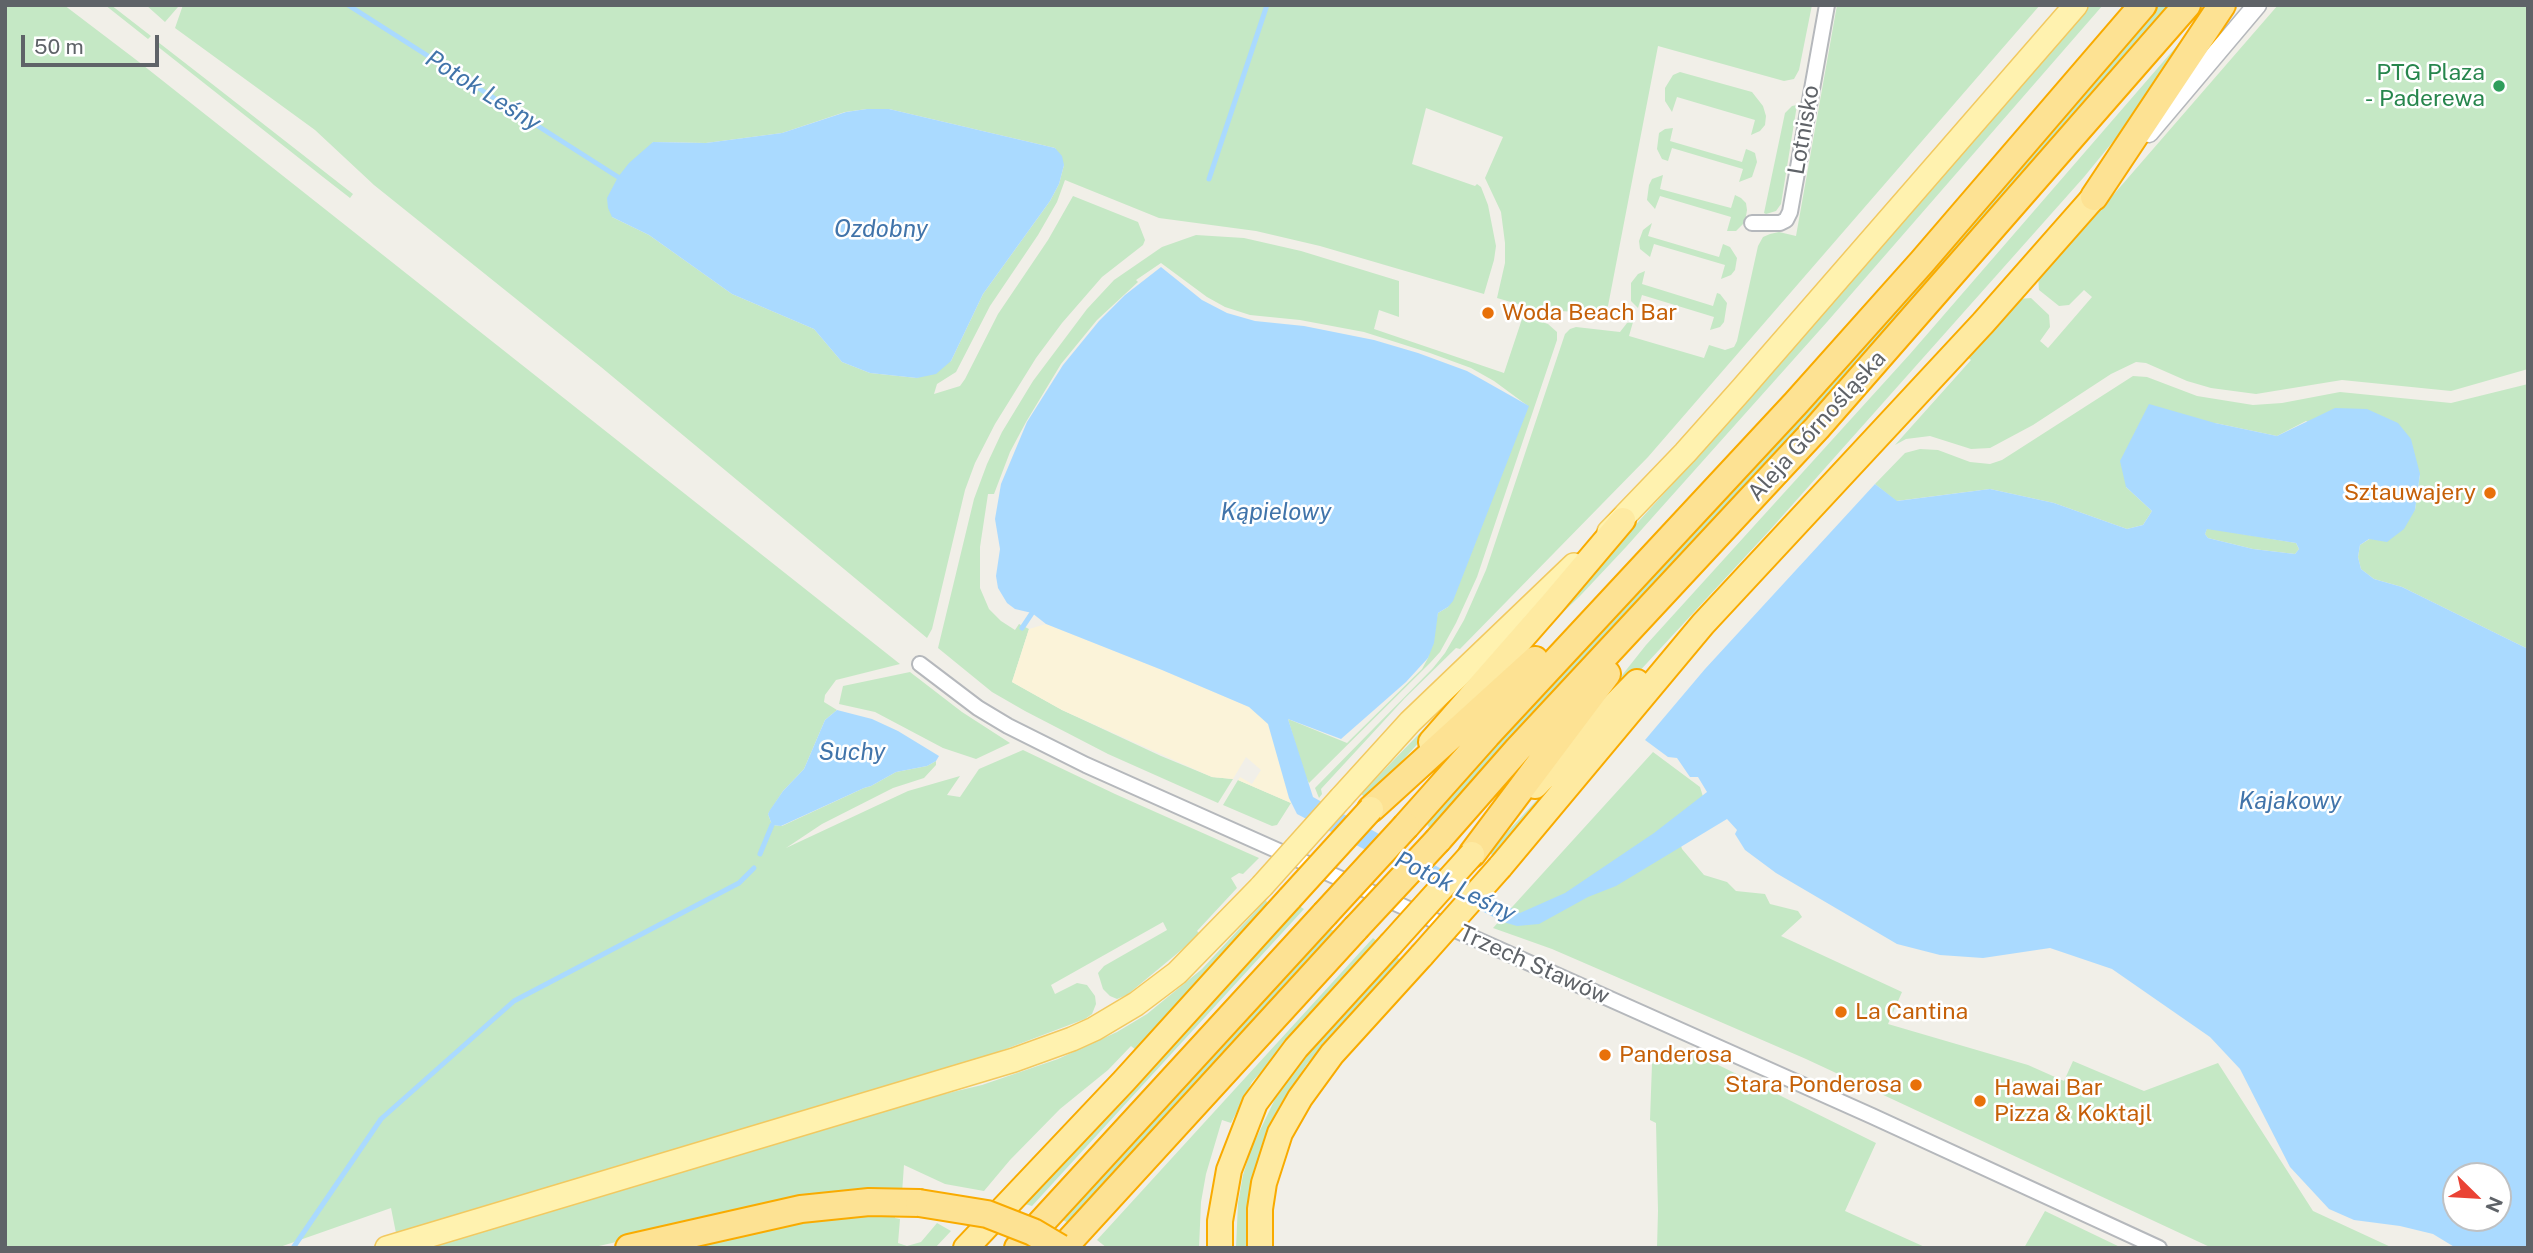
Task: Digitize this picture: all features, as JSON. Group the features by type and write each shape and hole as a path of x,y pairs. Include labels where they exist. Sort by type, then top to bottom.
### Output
{"highway":[{"path":"1018,1248 1661,546 1796,403 1922,262 2143,5"},
{"name":"Aleja Górnośląska","path":"1061,1248 1438,840 1518,749 1817,428 2188,5"},
{"path":"1260,1248 1260,1209 1264,1184 1280,1133 1300,1098 1332,1054 1500,867 1703,624 1983,323 2094,197 2222,5"},
{"path":"966,1248 1124,1081 1371,809 1623,520"},
{"path":"1371,809 1661,546"},
{"path":"1472,854 1584,707 1668,587"},
{"path":"1220,1248 1220,1221 1229,1170 1255,1103 1296,1048 1597,720 1649,670 1703,624"},
{"path":"629,1248 812,1208 869,1202 919,1203 987,1214 1033,1232 1061,1248"}],"main road":[{"path":"387,1248 1003,1063 1094,1029 1157,989 1194,958 1440,693 1623,520 1734,398 2076,5"}],"street":[{"name":"Lotnisko","path":"1752,223 1780,223 1786,220 1790,212 1827,5"},
{"path":"2094,197 2258,5"},
{"name":"Trzech Stawów","path":"920,664 978,708 1086,765 1860,1110 2159,1248"}],"green space":[{"path":"5,5 64,5 900,664 836,680 825,695 824,702 837,710 825,720 804,769 783,791 768,814 772,825 782,826 896,772 927,766 936,761 936,765 924,778 893,788 822,824 786,848 908,791 960,776 947,795 960,797 979,769 1023,750 1259,858 1243,874 1239,873 1231,878 1237,888 1197,931 1200,934 1127,995 1117,999 1110,996 1103,989 1098,973 1104,966 1167,930 1163,922 1051,985 1055,994 1077,983 1087,985 1095,996 1096,1004 1092,1014 998,1052 396,1233 391,1208 277,1248 5,1248"},
{"path":"105,5 111,5 151,36 148,39"},
{"path":"146,5 177,5 178,7 165,22"},
{"path":"183,5 1812,5 1799,70 1794,79 1784,81 1658,46 1608,306 1600,313 1538,310 1497,298 1505,263 1505,243 1501,212 1485,178 1503,137 1426,108 1412,164 1475,186 1477,184 1481,187 1488,205 1496,246 1484,294 1320,246 1256,231 1159,218 1065,180 1057,202 990,306 956,372 937,384 934,394 960,386 965,379 998,314 1048,240 1073,196 1138,222 1145,240 1143,245 1102,277 1062,323 1036,358 995,424 965,490 932,629 927,638 601,367 374,185 315,130 175,28","holes":["889,109 1055,148 1064,165 1059,184 1050,201 983,294 951,361 917,378 870,373 842,362 814,329 732,294 649,235 612,217 653,142 706,143 782,133 845,112"]},
{"path":"1837,5 2040,5 1648,457 1460,649 1456,648 1405,698 1321,789 1319,798 1315,788 1433,668 1464,620 1486,570 1565,334 1576,327 1620,332 1627,323 1633,322 1629,336 1704,358 1709,345 1725,350 1734,347 1758,246 1763,237 1779,232 1796,236"},
{"path":"2090,5 2103,5 1827,322 1626,547 1524,650 1725,426"},
{"path":"2158,5 2171,5 1836,389 1433,828 1429,827 1425,822 1983,208"},
{"path":"2278,5 2528,5 2528,369 2451,391 2342,380 2256,394 2211,388 2146,363 2136,362 2111,374 2033,425 1990,448 1971,449 1930,436 1906,439 1895,445 1971,360 1966,356 2018,299 2031,298 2049,315 2050,327 2040,341 2048,348 2092,297 2084,290 2069,305 2059,306 2039,290 2038,276 2085,222 2088,224"},
{"path":"2195,25 2138,111 2084,177 1769,531 1611,702 1600,703 1646,645 1910,354"},
{"path":"158,42 353,194 350,198 157,46"},
{"path":"1680,72 1752,92 1763,106 1765,125 1751,135 1755,120 1677,97 1672,112 1665,101 1665,88 1673,75"},
{"path":"1797,105 1781,204 1776,211 1766,214 1764,213 1785,113"},
{"path":"1673,128 1670,141 1742,162 1746,149 1755,153 1757,162 1752,177 1739,182 1743,169 1672,148 1668,161 1662,159 1657,149 1659,133"},
{"path":"1663,175 1660,189 1731,208 1735,195 1741,198 1746,203 1745,222 1736,231 1727,231 1731,217 1660,196 1655,209 1647,200 1649,185 1652,179"},
{"path":"1652,223 1648,236 1719,257 1723,244 1730,247 1737,258 1735,270 1721,279 1725,265 1654,244 1650,257 1640,249 1639,241 1643,230"},
{"path":"1196,235 1244,238 1301,251 1399,281 1399,317 1379,310 1374,329 1504,373 1523,316 1548,324 1557,332 1557,340 1477,577 1456,623 1440,652 1430,663 1309,783 1288,719 1347,743 1422,669 1428,658 1438,613 1448,607 1528,406 1471,368 1430,353 1364,332 1300,320 1250,315 1225,307 1161,263 1136,280 1138,282 1097,320 1061,364 1010,452 994,494 988,494 980,547 980,588 989,609 1001,621 1015,630 1019,624 1029,629 1012,682 1062,710 1161,756 1212,777 1233,779 1218,803 1108,754 1025,711 992,692 938,648 974,499 1002,432 1033,381 1087,309 1114,280 1162,247"},
{"path":"1645,271 1642,284 1713,306 1717,293 1720,294 1727,303 1724,322 1720,327 1710,330 1714,317 1642,295 1638,308 1631,301 1631,283 1638,274"},
{"path":"2133,376 2147,377 2197,396 2253,405 2282,403 2340,392 2451,403 2528,384 2528,649 2402,587 2374,579 2361,569 2358,557 2360,545 2415,510 2420,474 2306,421 2277,436 2215,423 2126,487 2152,511 2143,525 2127,529 2054,503 1990,489 1896,501 1875,484 1905,453 1920,449 1938,450 1970,462 1990,464 2002,460"},
{"path":"2207,528 2296,543 2299,549 2295,554 2253,549 2208,538 2205,534"},
{"path":"1524,625 1367,799 1361,794"},
{"path":"910,672 962,712 1010,743 976,759 943,748 875,712 839,704 843,686"},
{"path":"1591,741 1495,858 1489,852"},
{"path":"1653,752 1700,787 1705,803 1674,823 1682,849 1704,875 1727,882 1736,891 1765,894 1770,904 1798,911 1802,917 1781,936 1902,992 1888,1024 2028,1065 2064,1081 2073,1061 2144,1091 2218,1063 2313,1211 2393,1248 2212,1248 1806,1059 1552,949 1493,928"},
{"path":"1238,780 1291,803 1277,825 1272,826 1223,805"},
{"path":"1266,900 1268,905 1136,1050 1131,1046 1108,1070 1060,1109 984,1191 945,1184 904,1165 902,1193 793,1202 590,1248 428,1248 940,1095 982,1085 1058,1059 1117,1032 1147,1014 1202,969"},
{"path":"1299,906 1304,909 1032,1206 1025,1204"},
{"path":"1329,929 1337,932 1070,1224 1061,1219"},
{"path":"1373,938 1378,942 1252,1082 1231,1123 1222,1120 1206,1174 1201,1202 1199,1248 1107,1248 1097,1240"},
{"path":"1397,957 1400,960 1307,1064 1280,1105 1269,1125 1254,1174 1249,1201 1247,1248 1236,1248 1238,1203 1243,1175 1251,1149 1275,1099 1305,1057"},
{"path":"1668,1048 1688,1050 1876,1143 1845,1211 1927,1248 1657,1248 1656,1123 1650,1120 1652,1064 1655,1058"},
{"path":"2045,1211 2122,1248 2024,1248"},
{"path":"828,1215 895,1216 900,1219 898,1243 907,1246 921,1242 937,1223 951,1231 935,1248 674,1248"}],"sand":[{"path":"1046,624 1249,707 1268,723 1291,803 1238,780 1240,777 1252,784 1261,770 1246,757 1233,779 1212,777 1062,710 1012,682 1029,629"}],"water":[{"name":"Ozdobny","path":"889,109 1055,148 1062,156 1064,165 1059,184 1050,201 983,294 951,361 936,374 917,378 870,373 842,362 814,329 732,294 649,235 612,217 608,208 607,198 618,177 629,163 653,142 706,143 782,133 846,112"},
{"name":"Kajakowy","path":"1161,267 1202,300 1227,313 1255,321 1304,326 1374,340 1418,353 1467,371 1529,406 1453,601 1438,613 1434,643 1428,658 1406,682 1341,739 1288,719 1313,797 1520,913 1565,893 1654,833 1707,792 1698,777 1690,777 1677,758 1668,757 1645,740 1705,669 1875,484 1897,501 1990,489 2054,503 2127,529 2143,525 2152,511 2126,487 2120,461 2149,404 2215,423 2277,436 2335,408 2367,409 2398,423 2411,439 2420,474 2415,510 2404,529 2387,542 2369,539 2360,545 2358,557 2361,569 2374,579 2402,587 2528,649 2528,1248 2456,1248 2433,1234 2400,1226 2354,1220 2329,1209 2290,1167 2240,1069 2210,1037 2112,969 2050,948 1983,958 1940,955 1897,944 1776,873 1745,850 1735,834 1737,830 1727,819 1616,886 1588,897 1539,924 1517,926 1503,922 1297,814 1289,798 1268,724 1249,707 1046,624 1032,613 1015,609 1007,603 998,588 996,576 1000,549 995,519 1001,484 1027,422 1063,365 1099,321 1125,295","holes":["2207,529 2296,543 2299,549 2295,554 2253,549 2208,538 2205,534"]},
{"name":"Suchy","path":"837,710 872,719 939,756 927,766 896,772 781,826 772,825 768,814 770,810 783,791 804,769 825,720"}],"waterway":[{"name":"Potok Leśny","path":"348,5 618,177"},
{"path":"1209,179 1267,5"},
{"path":"1022,628 1032,613"},
{"path":"760,854 772,825"},
{"path":"293,1248 381,1119 514,1001 739,883 754,868"}],"place":[{"name":"PTG Plaza - Paderewa","path":"2499,86"},
{"name":"Woda Beach Bar","path":"1488,313"},
{"name":"Sztauwajery","path":"2490,493"},
{"name":"La Cantina","path":"1841,1012"},
{"name":"Panderosa","path":"1605,1055"},
{"name":"Stara Ponderosa","path":"1916,1085"},
{"name":"Hawai Bar Pizza & Koktajl","path":"1980,1101"}],"water label":[{"name":"Kąpielowy","path":"1276,513"}]}
